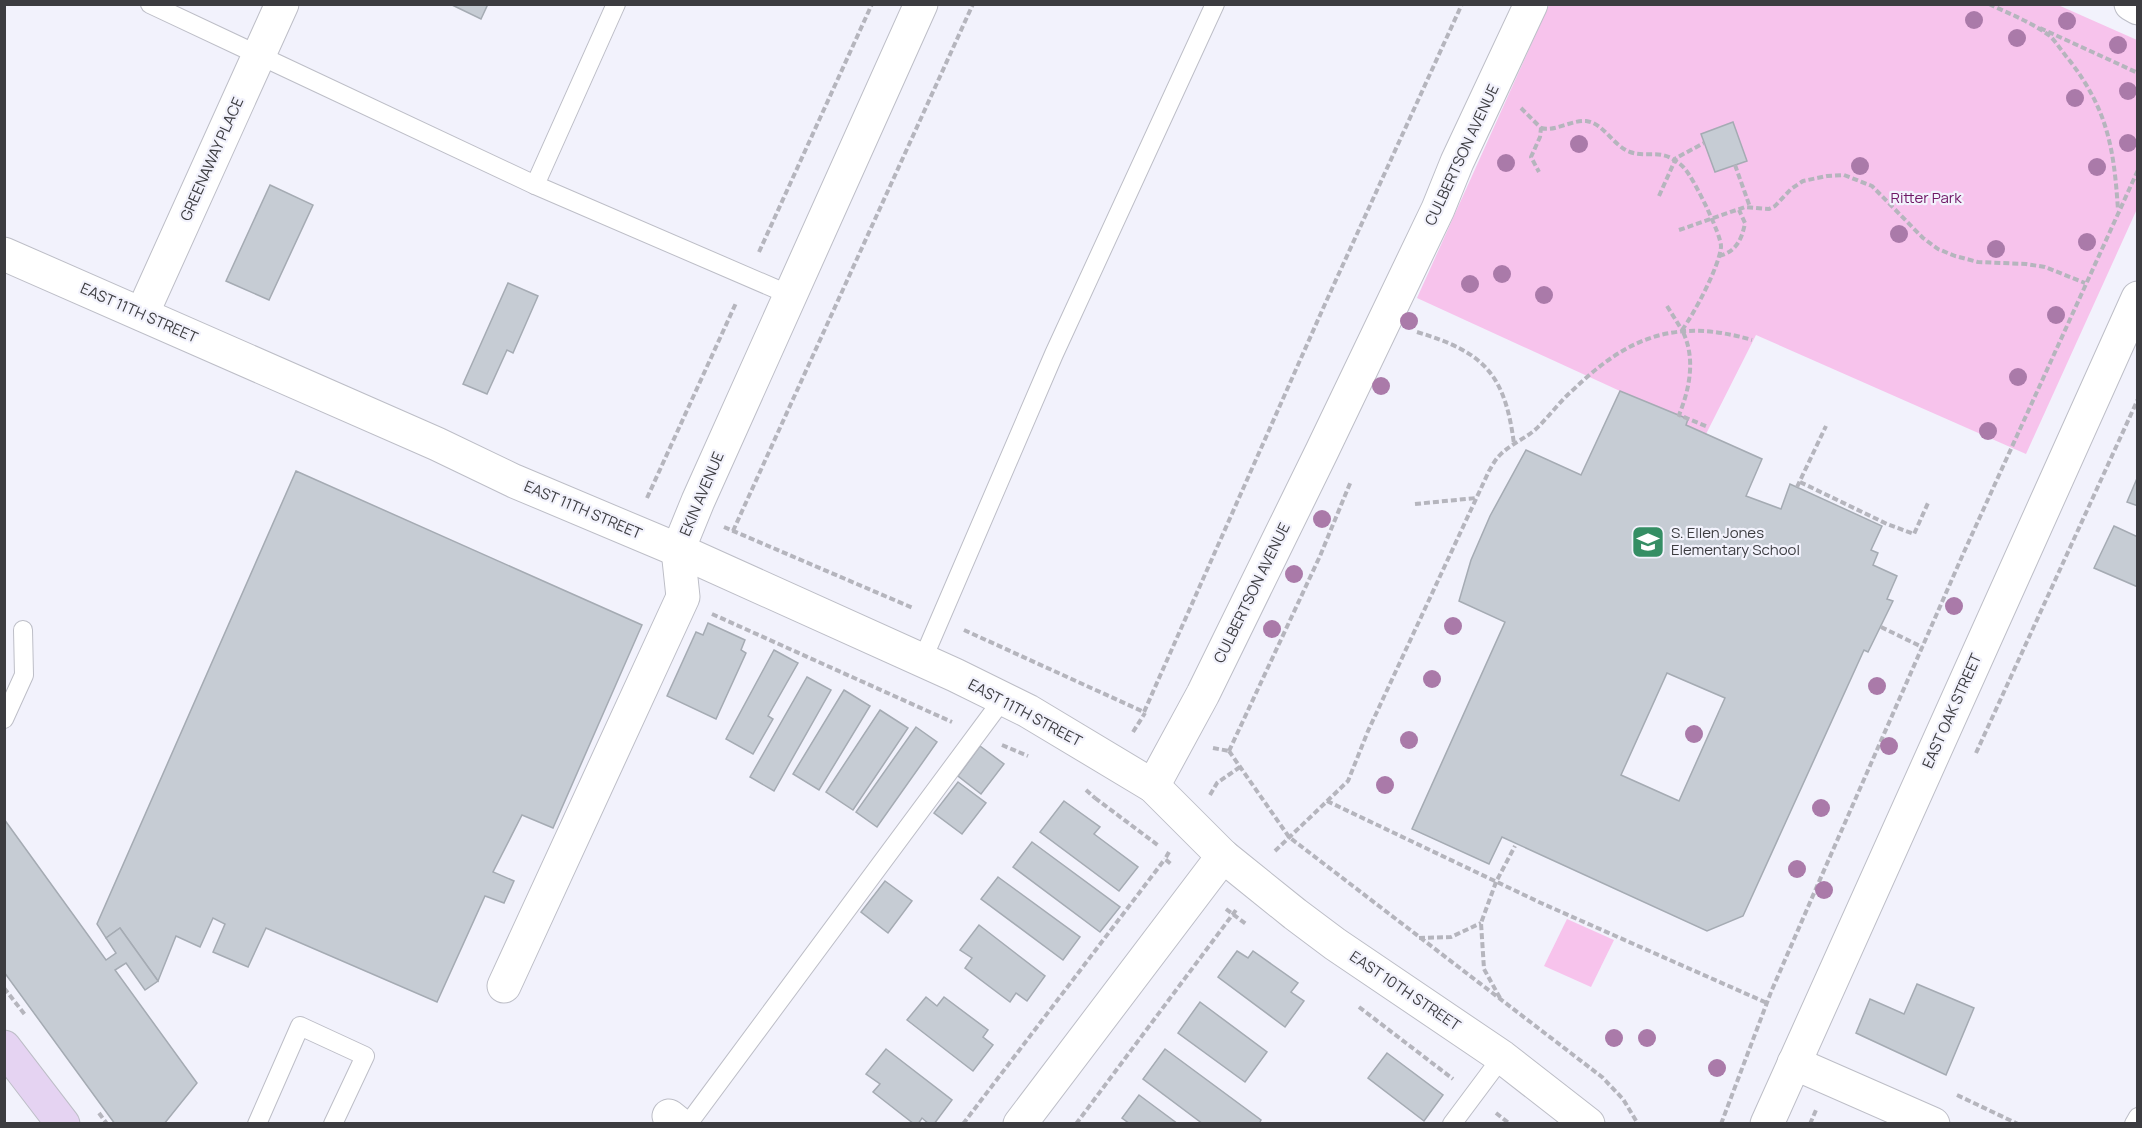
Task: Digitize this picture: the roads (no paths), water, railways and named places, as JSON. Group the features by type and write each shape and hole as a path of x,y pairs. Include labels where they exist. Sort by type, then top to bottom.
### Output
{"street":[{"name":"GREENAWAY PLACE","path":"142,314 282,4"},
{"name":"EKIN AVENUE","path":"504,986 683,597 678,550 692,515 921,4"},
{"name":"CULBERTSON AVENUE","path":"1153,786 1203,694 1322,451 1438,209 1457,162 1531,4"},
{"path":"2131,4 2138,8"},
{"name":"EAST 11TH STREET","path":"4,254 437,444 514,481 678,550 922,661 1028,711 1153,786"},
{"name":"EAST OAK STREET","path":"1767,1124 2138,298"},
{"path":"1020,1124 1223,856 1153,786"},
{"name":"EAST 10TH STREET","path":"1223,856 1335,944 1502,1057 1588,1124"},
{"path":"4,1047 63,1124"},
{"path":"1794,1063 1933,1124"}],"lane":[{"path":"150,4 535,185 790,295"},
{"path":"535,185 616,4"},
{"path":"922,661 1054,354 1215,4"},
{"path":"4,718 24,675 23,630"},
{"path":"679,1121 1003,699"},
{"path":"257,1124 300,1026 365,1056 333,1124"},
{"path":"1452,1124 1502,1057"},
{"path":"2134,1124 2138,1117"}],"place":[{"name":"S. Ellen Jones Elementary School","path":"1648,542"}],"park label":[{"name":"Ritter Park","path":"1926,198"}]}
